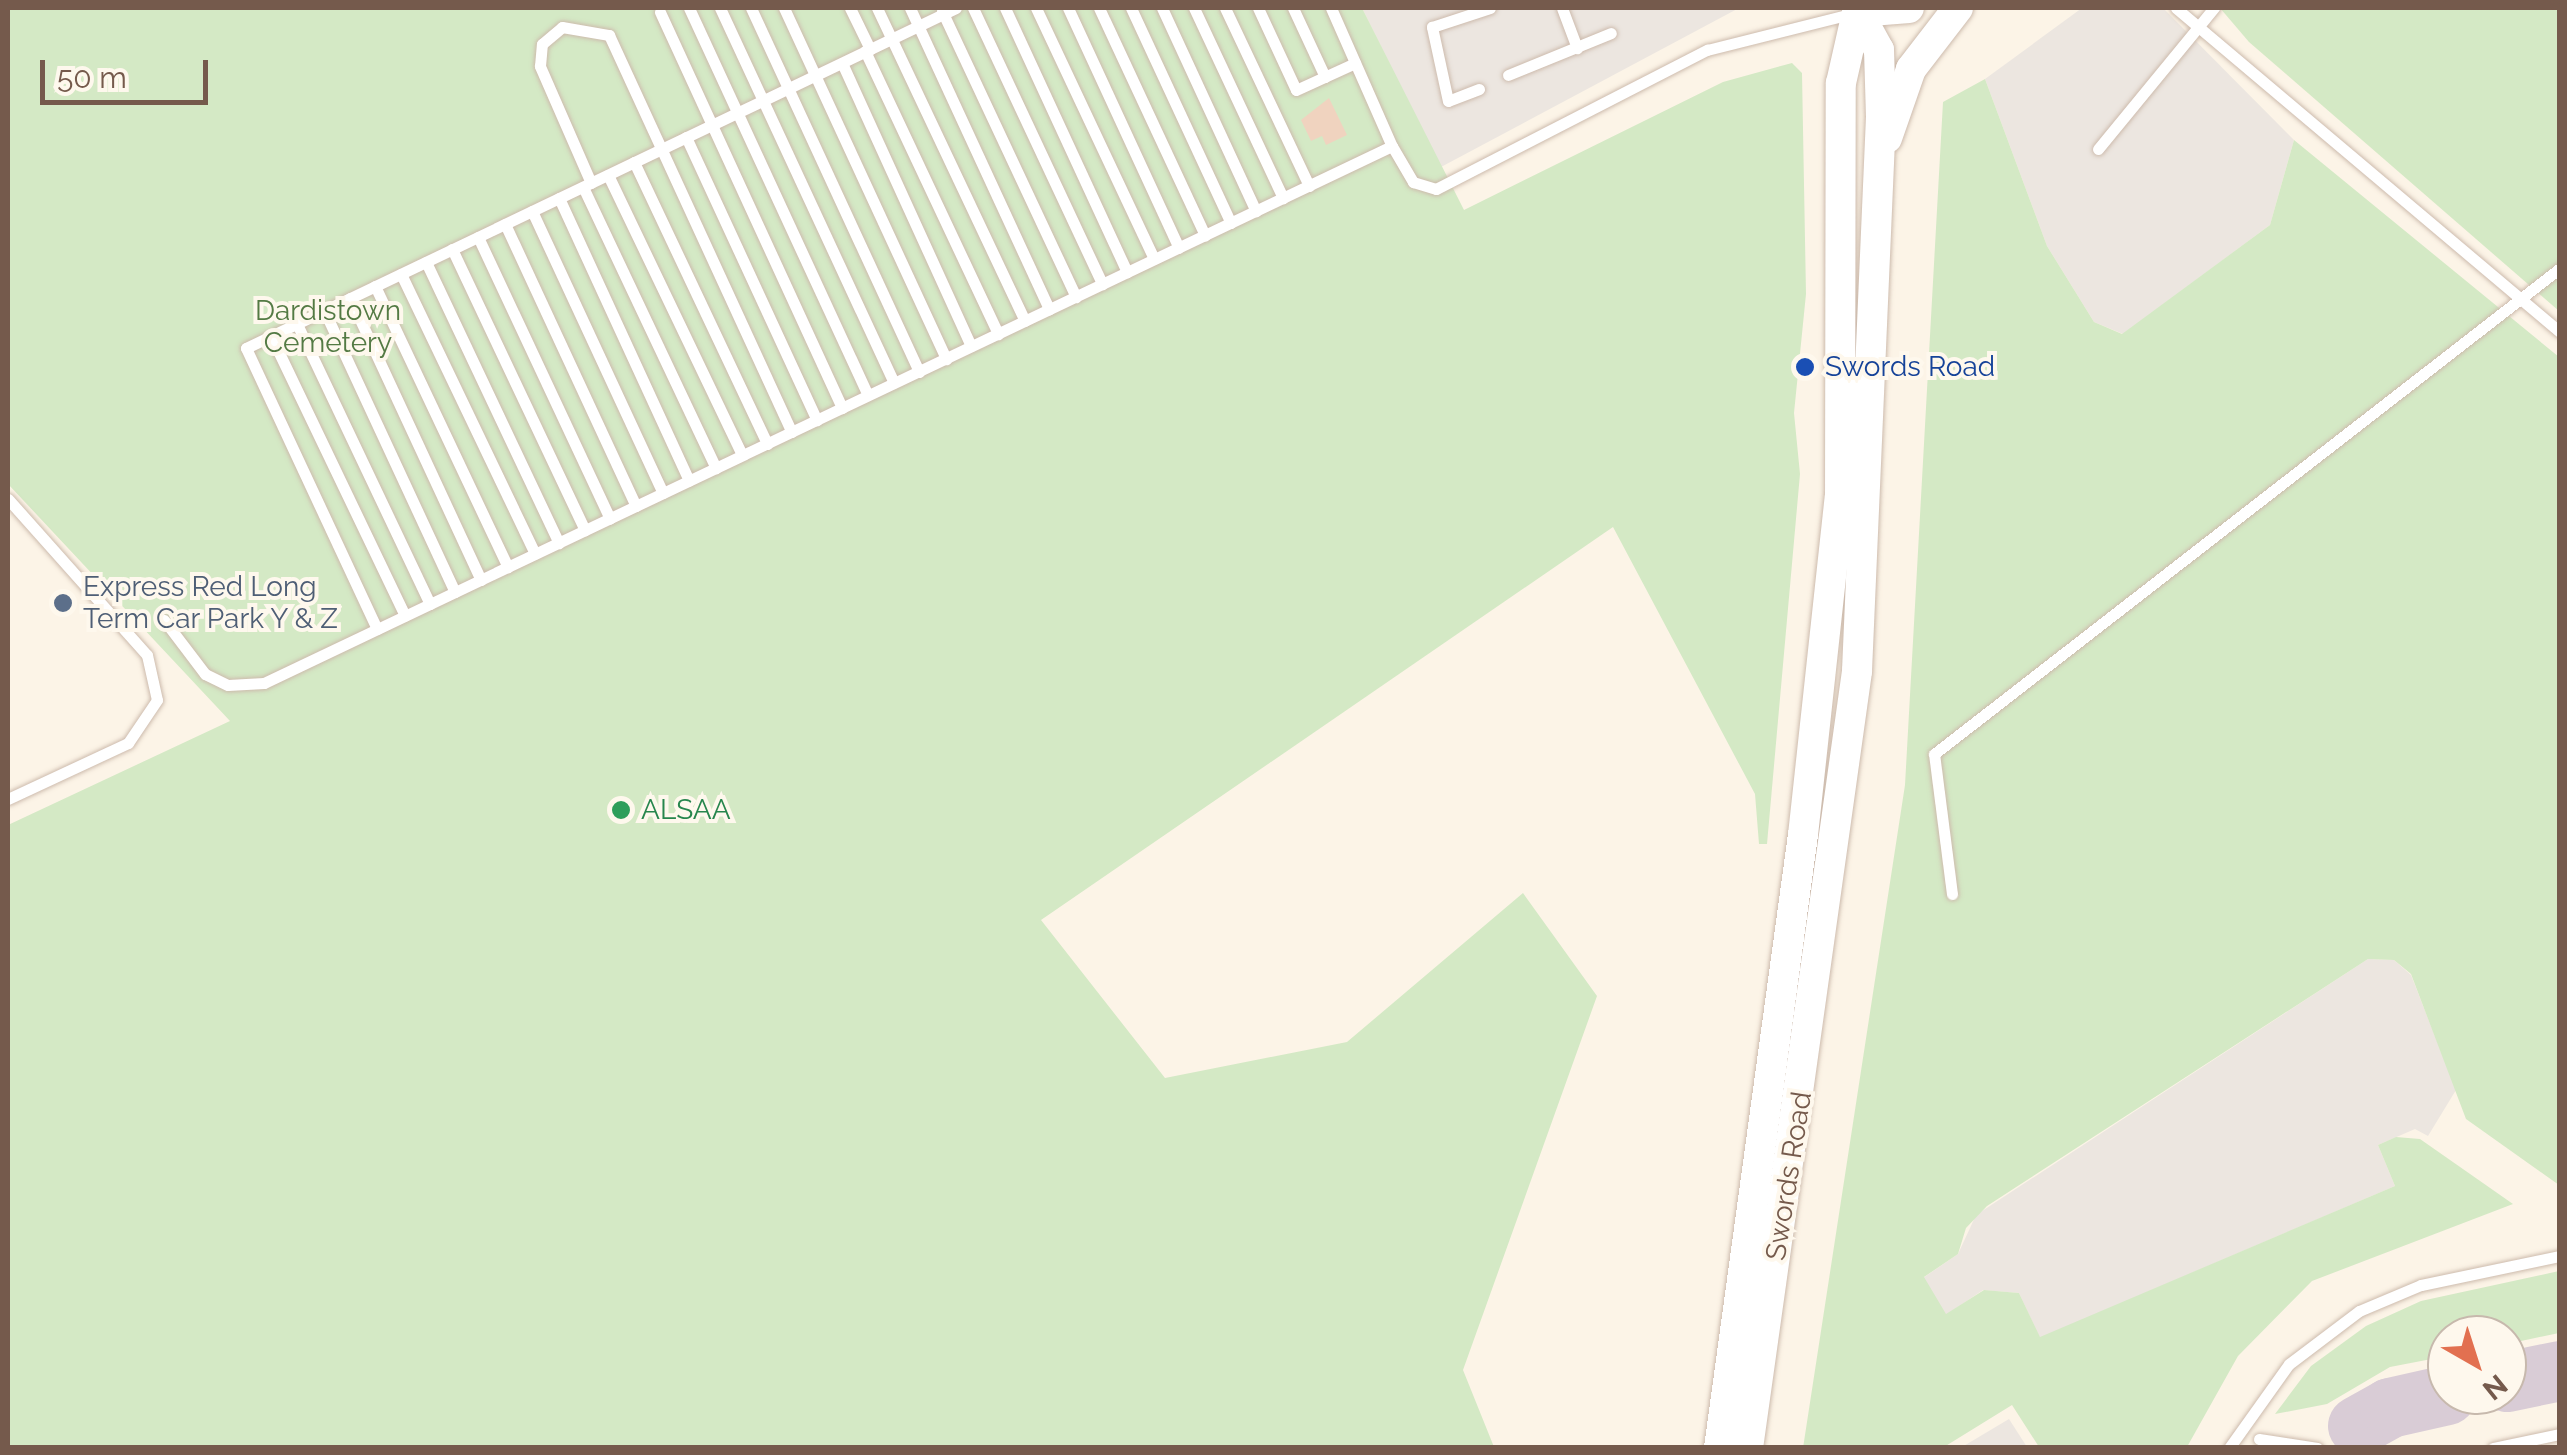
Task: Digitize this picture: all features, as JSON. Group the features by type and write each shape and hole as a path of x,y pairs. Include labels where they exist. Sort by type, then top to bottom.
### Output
{"main road":[{"path":"1860,9 1909,8"},
{"path":"1880,160 1912,70 1958,8"},
{"name":"Swords Road","path":"1748,1448 1857,671 1880,160 1879,50 1860,9"},
{"name":"Swords Road","path":"1719,1448 1803,835 1840,497 1841,84 1860,9"}],"lane":[{"path":"689,8 868,395"},
{"path":"720,8 894,383"},
{"path":"751,8 918,372"},
{"path":"784,8 946,359"},
{"path":"850,8 998,334"},
{"path":"877,8 1024,321"},
{"path":"910,8 1049,309"},
{"path":"377,629 246,348 842,63 942,11 956,8"},
{"path":"974,8 1102,284"},
{"path":"1005,8 1127,272"},
{"path":"1036,8 1154,260"},
{"path":"1068,8 1179,248"},
{"path":"1099,8 1205,236"},
{"path":"1131,8 1231,223"},
{"path":"1162,8 1256,211"},
{"path":"1194,8 1283,198"},
{"path":"1226,8 1309,186"},
{"path":"1258,8 1296,90 1355,63"},
{"path":"1293,8 1325,77"},
{"path":"1331,8 1392,146 1414,182 1436,189 1707,50 1860,9"},
{"path":"1479,90 1448,101 1432,27 1490,8"},
{"path":"1562,8 1578,48"},
{"path":"2176,8 2560,332"},
{"path":"2098,149 2214,8"},
{"path":"942,11 1076,297"},
{"path":"660,12 842,408"},
{"path":"716,468 587,185 540,66 542,44 562,26 609,34 792,432"},
{"path":"1508,75 1611,33"},
{"path":"842,63 971,346"},
{"path":"686,137 817,420"},
{"path":"164,620 205,674 228,685 264,683 1392,146"},
{"path":"634,162 767,444"},
{"path":"608,174 742,456"},
{"path":"559,198 689,481"},
{"path":"532,211 663,493"},
{"path":"505,224 636,506"},
{"path":"478,237 610,518"},
{"path":"452,249 585,530"},
{"path":"426,262 559,543"},
{"path":"1952,894 1934,754 2560,268"},
{"path":"401,274 535,554"},
{"path":"375,286 508,567"},
{"path":"350,298 482,580"},
{"path":"324,310 456,592"},
{"path":"297,324 430,604"},
{"path":"272,336 405,616"},
{"path":"8,499 146,655 157,700 128,743 8,799"},
{"path":"2229,1448 2289,1364 2359,1311 2421,1286 2560,1256"},
{"path":"2493,1448 2534,1443 2560,1434"},
{"path":"2259,1438 2317,1448"}],"shaded area":[{"path":"1362,8 1739,8 1441,167"},
{"path":"2082,8 2163,8 2294,140 2270,225 2123,334 2094,322 2047,246 1985,79"},
{"path":"2368,959 2394,960 2411,975 2456,1090 2428,1136 2415,1129 2378,1145 2395,1186 2040,1338 2019,1293 1983,1290 1946,1315 1923,1278 1958,1254 1976,1215"},
{"path":"2009,1419 2027,1447 1962,1447"}],"green space":[{"name":"ALSAA","path":"8,8 1362,8 1464,210 1723,82 1792,63 1802,73 1806,294 1794,413 1800,474 1767,844 1759,844 1755,794 1613,527 1041,920 1165,1078 1347,1042 1523,893 1597,996 1463,1370 1494,1447 8,1447 8,825 230,721 8,484"},
{"path":"2220,8 2559,8 2559,311 2249,42"},
{"path":"1985,79 2047,246 2094,322 2122,334 2270,225 2294,140 2559,357 2559,1185 2466,1119 2411,974 2394,960 2368,959 1987,1206 1966,1228 1958,1254 1924,1277 1946,1314 1984,1290 2019,1293 2040,1337 2395,1186 2378,1145 2396,1137 2420,1139 2513,1204 2312,1281 2238,1356 2187,1447 2039,1447 2012,1405 1944,1447 1803,1448 1905,785 1943,102"},
{"path":"2559,1271 2559,1333 2527,1340 2527,1315 2427,1315 2427,1360 2390,1367 2327,1404 2275,1414 2311,1366 2366,1326 2421,1301"}],"building":[{"path":"1329,98 1347,135 1326,145 1322,136 1311,141 1301,120"}],"taxiway":[{"path":"2527,1378 2560,1371"},
{"path":"2358,1426 2390,1408 2427,1400"}],"place":[{"name":"Swords Road","path":"1805,367"},
{"name":"Express Red Long Term Car Park Y & Z","path":"63,603"},
{"name":"ALSAA","path":"621,810"}],"park label":[{"name":"Dardistown Cemetery","path":"328,327"}]}
